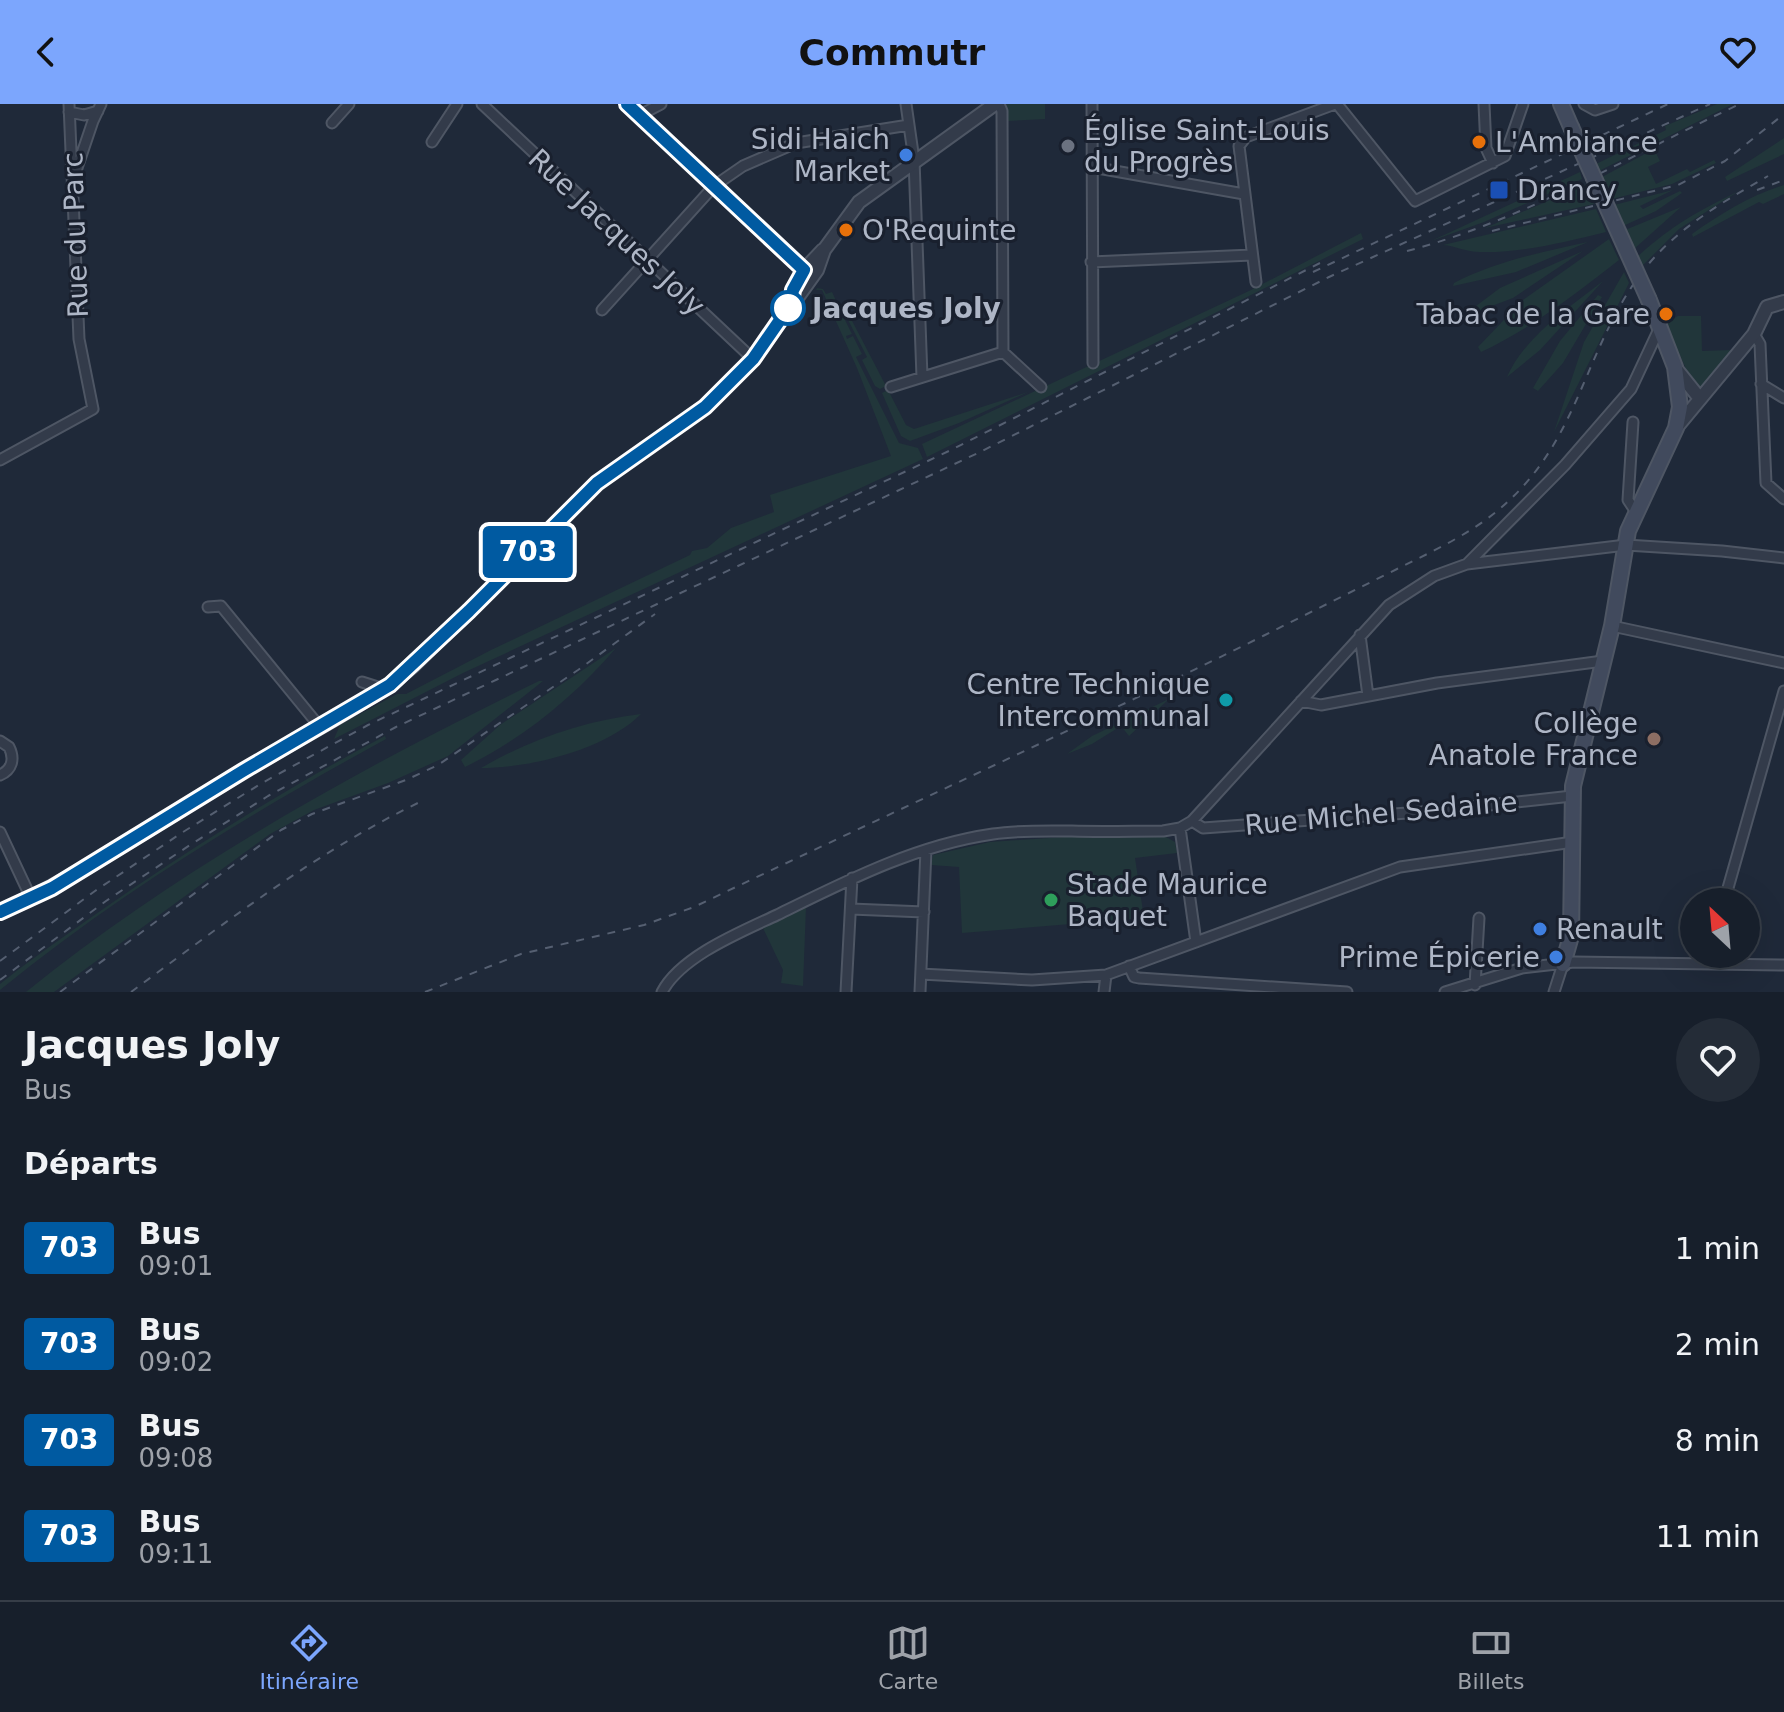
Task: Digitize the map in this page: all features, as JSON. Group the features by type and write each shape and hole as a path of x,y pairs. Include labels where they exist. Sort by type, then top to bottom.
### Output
{"main road":[{"path":"1561,104 1649,300 1675,367 1686,406 1628,531 1612,626 1572,796 1571,936 1563,964"}],"street":[{"path":"332,123 349,104"},
{"path":"432,142 457,104"},
{"name":"Rue Jacques Joly","path":"482,104 753,359"},
{"path":"627,104 808,274"},
{"path":"640,115 661,104"},
{"path":"906,104 914,160 922,377"},
{"path":"1092,104 1093,363"},
{"path":"1256,282 1244,194 1241,140 1336,104 1415,201 1505,156 1523,104"},
{"path":"1484,104 1486,148 1493,163"},
{"path":"1587,105 1595,110 1613,104"},
{"path":"0,912 52,888 384,689 413,666 597,483 705,407 753,359 859,202 994,105 1002,111 1003,352 1041,387"},
{"path":"69,108 84,115 100,107"},
{"path":"73,181 100,107"},
{"name":"Rue du Parc","path":"0,460 93,409 83,365 77,305 69,108"},
{"path":"602,310 714,186 743,166 796,143 909,125"},
{"path":"1092,167 1244,194"},
{"path":"1091,262 1252,255"},
{"path":"1686,406 1700,395 1754,334 1767,307 1784,302"},
{"path":"1467,564 1610,415 1631,389 1660,327"},
{"path":"1754,334 1760,344 1766,483 1784,499"},
{"path":"891,387 1003,352"},
{"path":"1675,367 1700,395"},
{"path":"1761,384 1784,398"},
{"path":"1633,422 1628,500 1636,512"},
{"path":"662,992 675,974 707,951 852,878 926,850 990,834 1021,830 1163,831 1180,828 1192,821 1389,605 1434,576 1467,564 1626,545 1784,558"},
{"path":"208,607 221,606 320,727"},
{"path":"1612,626 1784,663"},
{"path":"1360,635 1368,696"},
{"path":"1301,701 1321,705 1437,683 1603,661"},
{"path":"362,682 384,689"},
{"path":"1728,888 1784,691"},
{"path":"0,741 9,747 13,760 9,769 0,775"},
{"name":"Rue Michel Sedaine","path":"1192,821 1203,828 1447,810 1572,796"},
{"path":"1180,828 1196,942"},
{"path":"0,832 31,898"},
{"path":"921,974 1032,980 1106,975 1400,867 1573,842"},
{"path":"920,992 926,850"},
{"path":"846,992 852,878"},
{"path":"851,909 924,912"},
{"path":"1475,985 1479,918"},
{"path":"1445,992 1522,968 1574,962 1680,960"},
{"path":"1760,963 1784,965"},
{"path":"1554,992 1563,964"},
{"path":"1129,966 1134,977 1139,978 1347,992"},
{"path":"1104,992 1106,975"}],"green space":[{"path":"1007,104 1045,104 1045,119 1007,121"},
{"path":"1717,104 1733,104 1599,171 1596,164 1666,130 1665,126"},
{"path":"1784,138 1784,154 1727,181 1725,177"},
{"path":"1654,149 1660,161 1648,167 1656,184 1687,169 1690,172 1714,160 1716,163 1672,184 1612,199 1602,177"},
{"path":"1580,172 1582,179 1484,222 1431,241"},
{"path":"1585,185 1594,204 1485,228"},
{"path":"1784,185 1784,194 1763,204 1759,202 1693,237 1692,234 1736,206"},
{"path":"1673,190 1640,206 1643,209 1680,191 1682,193 1656,211 1623,226 1614,205"},
{"path":"1739,191 1679,229 1641,267 1637,257 1662,236 1698,212"},
{"path":"1681,207 1634,249 1625,230"},
{"path":"1596,209 1606,232 1512,251 1475,252 1443,245"},
{"path":"1361,233 1363,239 927,457 922,444 1251,290"},
{"path":"1609,239 1619,260 1535,322 1481,352 1478,347 1523,300"},
{"path":"1588,242 1516,272 1453,286 1470,275 1503,263"},
{"path":"1583,251 1513,298 1460,318 1500,288"},
{"path":"1624,272 1629,283 1554,432 1584,342"},
{"path":"1603,281 1540,350 1507,377 1536,336"},
{"path":"817,288 823,289 826,294 832,292 840,309 834,312 837,318 843,316 852,334 846,336 847,339 853,336 862,354 856,357 899,443 918,448 923,459 463,673 334,739 340,725 397,694 406,694 690,555 692,551 707,548 731,528 774,512 770,495 891,456 857,368 822,290"},
{"path":"1598,295 1602,297 1563,363 1538,391 1533,388 1560,341"},
{"path":"848,313 886,386 880,389 875,386 862,360 867,357 845,314"},
{"path":"1678,316 1701,316 1702,351 1733,350 1702,387 1693,384 1665,323"},
{"path":"888,390 906,425 914,429 1028,392 910,441 901,436 882,393"},
{"path":"616,648 583,683 528,730 465,767 461,760 500,725"},
{"path":"543,681 448,756 388,783 314,810 270,834 54,992 26,992 146,903 274,822 406,748"},
{"path":"1169,699 1129,736 1121,726 1092,744 1067,754 1092,736"},
{"path":"641,714 608,738 587,747 522,765 481,768 519,748 558,733 599,721"},
{"path":"385,736 386,739 236,825 139,887 0,990 0,984 19,969 153,875 290,789"},
{"name":"Stade Maurice Baquet","path":"1064,837 1166,837 1175,842 1177,853 1135,858 1144,918 962,933 959,867 931,865 933,855 990,842"},
{"path":"806,907 803,986 781,983 783,970 763,928"}],"railway":[{"path":"1313,272 1668,104"},
{"path":"0,980 106,901 190,845 268,796 396,727 980,452 1329,277 1710,104"},
{"path":"1407,251 1451,238 1535,204 1740,104"},
{"path":"1492,231 1678,185 1725,161 1784,114"},
{"path":"425,992 521,954 644,925 694,907 1199,667 1423,556 1485,521 1523,486 1545,459 1562,430 1618,309 1650,262 1696,220 1768,176"},
{"path":"1757,190 1784,180"},
{"path":"0,961 95,891 183,832 262,783 368,725 951,450 1320,263"},
{"path":"60,992 281,830 312,814 438,765 655,614"},
{"path":"131,992 309,865 422,801"}],"bus line":[{"name":"703","path":"0,912 52,888 390,685 413,666 597,483 705,407 753,359 791,304 793,290 804,270 627,104"}],"place":[{"name":"L'Ambiance","path":"1479,142"},
{"name":"Église Saint-Louis du Progrès","path":"1068,146"},
{"name":"Sidi Haich Market","path":"906,155"},
{"name":"Drancy","path":"1499,190"},
{"name":"O'Requinte","path":"846,230"},
{"name":"Jacques Joly","path":"788,308"},
{"name":"Tabac de la Gare","path":"1666,314"},
{"name":"Centre Technique Intercommunal","path":"1226,700"},
{"name":"Collège Anatole France","path":"1654,739"},
{"name":"Stade Maurice Baquet","path":"1051,900"},
{"name":"Renault","path":"1540,929"},
{"name":"Prime Épicerie","path":"1556,957"}]}
